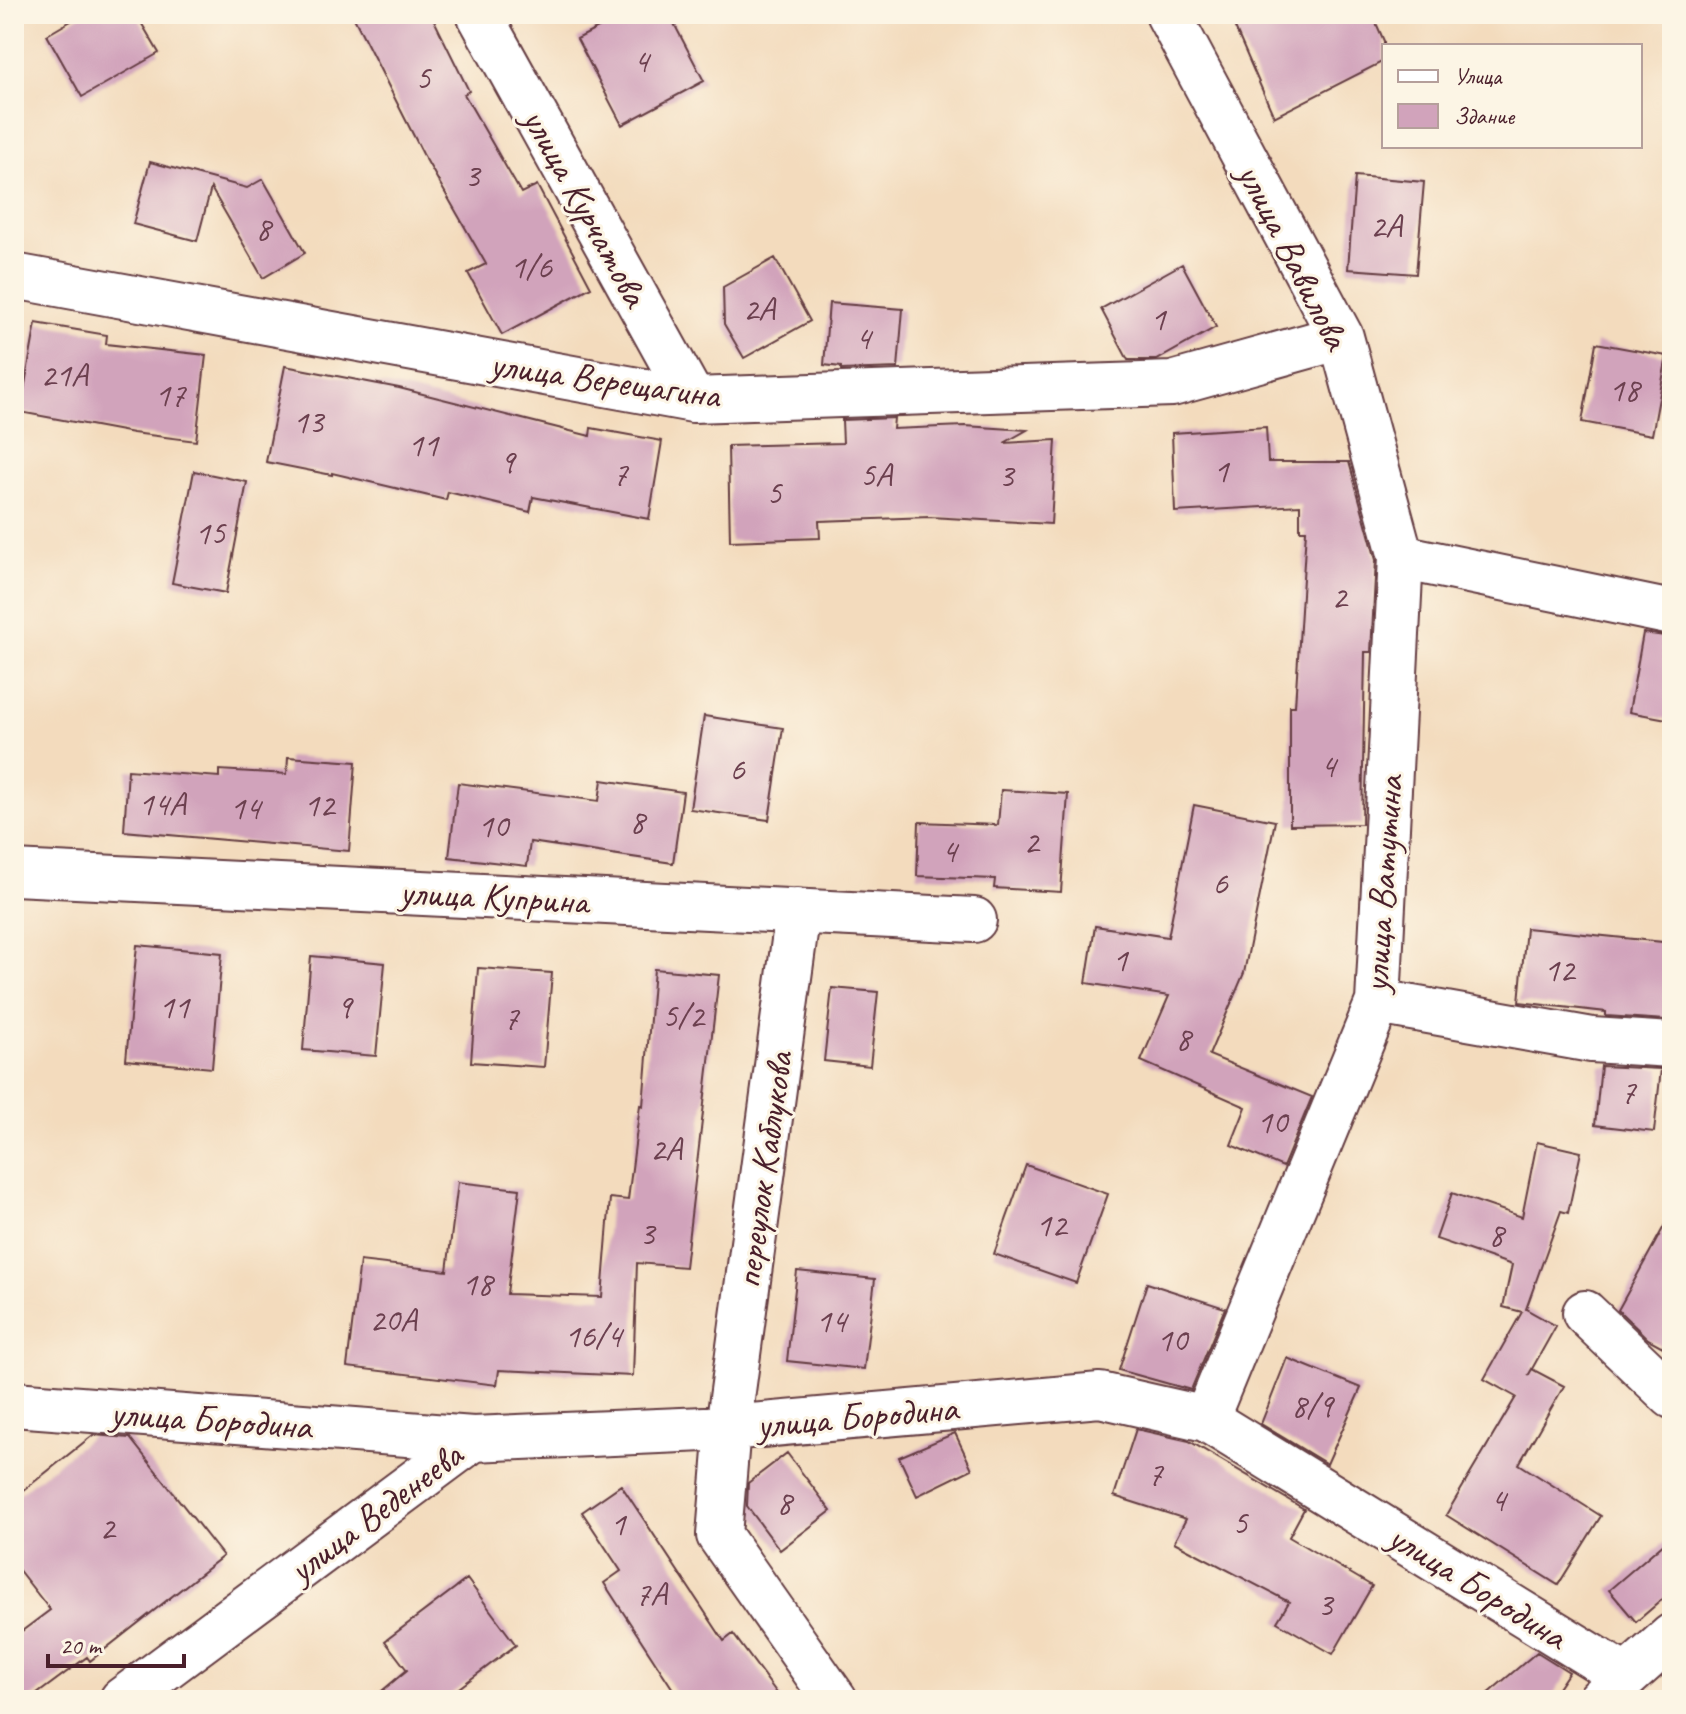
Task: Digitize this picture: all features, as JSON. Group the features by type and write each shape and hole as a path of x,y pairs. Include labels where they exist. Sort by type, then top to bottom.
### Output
{"street":[{"name":"улица Курчатова","path":"479,14 693,400"},
{"name":"улица Вавилова","path":"1168,14 1341,337 1401,557"},
{"name":"улица Верещагина","path":"14,276 693,400 1172,384 1341,337"},
{"path":"1401,557 1672,613"},
{"name":"улица Ватутина","path":"1206,1419 1378,1002 1401,557"},
{"name":"улица Куприна","path":"14,873 974,920"},
{"name":"переулок Каблукова","path":"798,911 728,1428 719,1535 835,1700"},
{"path":"1378,1002 1592,1040 1672,1045"},
{"path":"1585,1313 1672,1396"},
{"name":"улица Бородина","path":"14,1404 473,1439 728,1428 1100,1395 1206,1419 1613,1689"},
{"name":"улица Веденеева","path":"122,1700 473,1439"},
{"path":"1613,1689 1672,1636"}],"building":[{"path":"83,14 136,14 159,53 82,97 47,35"},
{"path":"352,14 431,14 469,91 464,94 521,193 537,185 591,287 502,335 468,273 486,264 423,154"},
{"path":"625,14 669,14 704,81 622,125 577,39"},
{"path":"1229,14 1372,14 1384,41 1382,62 1274,117"},
{"path":"150,162 247,188 263,179 305,253 263,278 211,188 197,241 133,224"},
{"path":"1355,176 1424,182 1416,274 1348,269"},
{"path":"775,258 810,321 744,358 724,324 723,287"},
{"path":"1182,264 1216,327 1157,360 1128,360 1101,309"},
{"path":"829,303 903,309 898,368 841,370 841,367 824,365"},
{"path":"36,323 107,335 106,344 206,355 196,441 20,412"},
{"path":"1596,343 1667,356 1652,435 1582,422"},
{"path":"285,366 399,388 590,436 591,428 662,441 649,519 533,497 530,512 448,492 446,500 332,473 266,462"},
{"path":"894,418 893,429 965,426 1027,430 1004,443 1056,440 1051,524 930,517 819,521 820,538 730,541 728,446 843,443 842,420"},
{"path":"1266,427 1268,462 1349,462 1376,560 1371,652 1365,652 1362,824 1290,825 1290,706 1295,706 1306,530 1300,530 1300,505 1175,512 1172,433"},
{"path":"194,471 247,482 226,593 172,583"},
{"path":"1643,633 1672,637 1672,720 1629,712"},
{"path":"704,716 783,728 769,820 690,809"},
{"path":"288,757 356,762 349,851 124,831 128,770 219,777 219,770 287,774"},
{"path":"602,780 683,792 673,863 530,842 527,866 449,857 458,783 599,801"},
{"path":"1001,790 1068,794 1061,892 994,888 995,879 917,876 919,822 998,825"},
{"path":"1194,805 1275,821 1244,973 1209,1055 1312,1097 1283,1167 1231,1145 1246,1107 1141,1061 1169,996 1086,983 1095,926 1168,937"},
{"path":"1526,928 1672,943 1672,1007 1667,1006 1666,1020 1606,1016 1606,1012 1519,1002"},
{"path":"137,945 222,953 212,1068 126,1060"},
{"path":"311,956 385,963 376,1056 303,1050"},
{"path":"478,968 552,973 544,1067 471,1062"},
{"path":"654,969 719,975 685,1267 637,1263 633,1376 499,1370 497,1385 347,1367 360,1261 447,1271 458,1182 520,1189 507,1294 602,1297 610,1198 628,1200 640,1105 643,1106"},
{"path":"832,988 878,992 870,1066 824,1061"},
{"path":"1601,1066 1661,1069 1654,1132 1595,1125"},
{"path":"1537,1142 1581,1152 1568,1213 1561,1211 1526,1309 1556,1326 1528,1376 1532,1369 1564,1386 1519,1464 1601,1516 1558,1585 1446,1515 1516,1397 1484,1379 1522,1312 1503,1307 1512,1265 1436,1239 1452,1193 1522,1217"},
{"path":"1026,1165 1108,1194 1076,1283 994,1254"},
{"path":"1672,1212 1672,1352 1648,1339 1618,1310"},
{"path":"797,1271 875,1279 864,1369 787,1361"},
{"path":"1147,1283 1225,1308 1191,1390 1119,1370"},
{"path":"1287,1358 1361,1388 1327,1464 1261,1424"},
{"path":"1136,1429 1189,1441 1304,1509 1289,1537 1372,1586 1333,1654 1277,1622 1289,1602 1174,1542 1186,1519 1114,1496"},
{"path":"955,1433 972,1469 917,1496 899,1457"},
{"path":"93,1435 130,1438 223,1556 90,1661 87,1657 29,1700 14,1700 14,1637 50,1610 14,1564 14,1498"},
{"path":"787,1453 831,1511 780,1550 747,1506 748,1483"},
{"path":"621,1485 724,1641 733,1634 782,1700 680,1700 604,1583 621,1571 582,1512"},
{"path":"1672,1536 1672,1591 1636,1622 1609,1590"},
{"path":"467,1579 516,1645 443,1700 371,1700 407,1670 385,1641"},
{"path":"1537,1652 1569,1672 1550,1700 1480,1700"}]}
